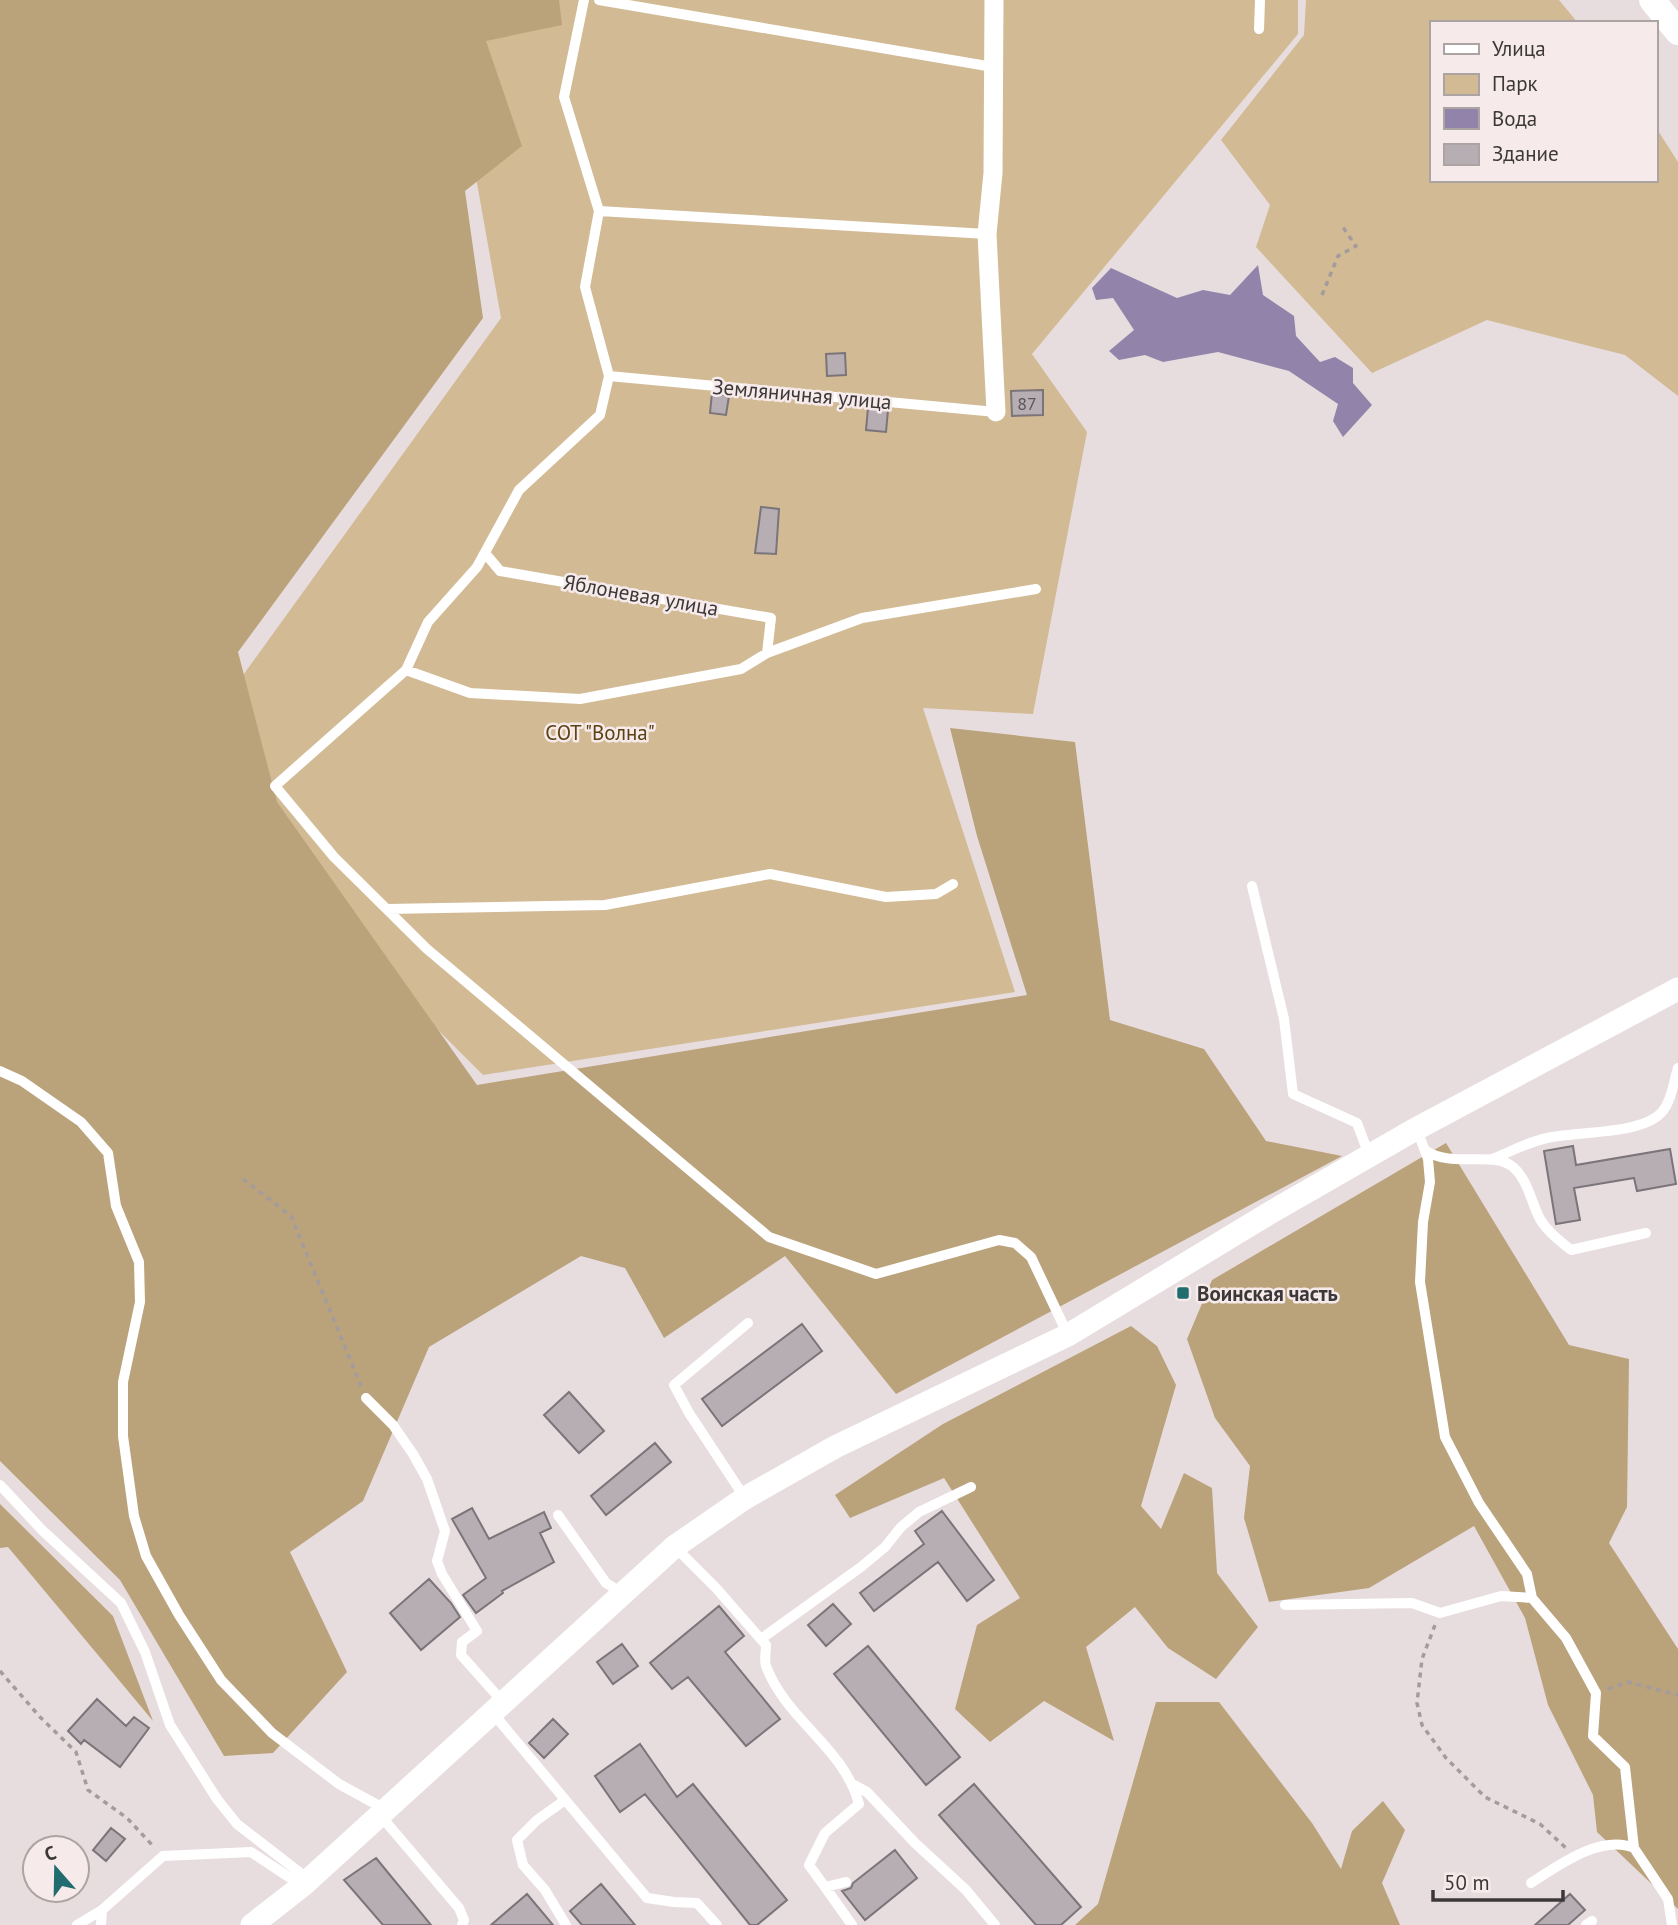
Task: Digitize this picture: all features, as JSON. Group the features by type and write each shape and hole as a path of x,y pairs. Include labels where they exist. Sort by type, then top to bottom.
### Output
{"main road":[{"path":"1651,0 1677,28"}],"street":[{"path":"994,0 993,173 987,234 996,412"},
{"path":"252,1925 383,1812 674,1546 745,1498 835,1447 1068,1335 1369,1155 1419,1139 1678,989"}],"lane":[{"path":"584,0 564,97 598,211 585,287 609,376 600,415 519,490 477,567 428,622 406,670 275,786 334,857 427,950 769,1237 876,1275 999,1240 1015,1243 1031,1257 1068,1335"},
{"path":"599,0 993,67"},
{"path":"1259,29 1260,0"},
{"path":"598,211 987,234"},
{"name":"Земляничная улица","path":"609,376 996,412"},
{"name":"Яблоневая улица","path":"485,553 500,571 771,618 767,653"},
{"path":"406,670 470,693 580,699 741,669 767,653 862,618 1036,589"},
{"path":"387,909 606,905 770,874 886,897 936,894 953,884"},
{"path":"1252,886 1284,1019 1293,1094 1357,1124 1369,1155"},
{"path":"0,1071 22,1081 81,1122 108,1153 116,1206 139,1262 140,1302 123,1382 123,1436 134,1516 146,1556 179,1615 221,1680 272,1733 340,1784 383,1812 459,1908 464,1920 462,1925"},
{"path":"1491,1159 1550,1137 1647,1123 1662,1111 1677,1072"},
{"path":"1677,1072 1678,1089"},
{"path":"1419,1139 1435,1157 1491,1159 1513,1166 1529,1191 1539,1218 1571,1250 1646,1233"},
{"path":"1419,1139 1428,1159 1430,1182 1423,1222 1420,1282 1445,1437 1479,1503 1527,1574 1532,1598 1566,1638 1596,1693 1593,1736 1625,1767 1634,1848 1668,1899 1672,1925"},
{"path":"745,1498 689,1413 674,1385 748,1322"},
{"path":"366,1398 393,1425 427,1479 445,1531 436,1560 477,1630 462,1642 461,1655 565,1800 647,1898 697,1903 717,1925"},
{"path":"0,1485 42,1530 121,1603 145,1652 170,1725 217,1799 237,1824 305,1882"},
{"path":"761,1639 861,1567 919,1512 971,1487"},
{"path":"558,1515 606,1583 622,1593"},
{"path":"674,1546 716,1588 766,1645 765,1664 780,1693 839,1761 854,1785 859,1804 825,1833 808,1865 852,1925"},
{"path":"1285,1605 1412,1602 1440,1613 1501,1595 1532,1598"},
{"path":"854,1785 867,1792 915,1843 967,1890 995,1925"},
{"path":"565,1800 537,1820 517,1840 523,1865 545,1890 566,1925"},
{"path":"1531,1883 1605,1844 1623,1843 1634,1848"},
{"path":"78,1925 102,1910 163,1856 251,1852 305,1882"},
{"path":"825,1887 846,1882"},
{"path":"102,1910 102,1925"}],"path":[{"path":"1322,295 1338,256 1356,246 1342,226"},
{"path":"243,1179 291,1216 366,1398"},
{"path":"1440,1613 1422,1659 1417,1703 1422,1725 1446,1758 1485,1797 1540,1824 1576,1857"},
{"path":"0,1671 40,1717 76,1752 88,1790 127,1818 163,1856"},
{"path":"1596,1693 1628,1682 1678,1695"}],"green space":[{"name":"СОТ \"Волна\"","path":"461,0 1298,0 1298,34 1032,354 1087,432 1033,714 923,708 1015,992 483,1075 176,768 501,318 454,54"},
{"path":"1306,0 1559,0 1576,21 1430,21 1430,182 1657,182 1657,129 1678,162 1678,396 1625,355 1487,320 1372,373 1256,247 1270,205 1221,140 1304,35"}],"shaded area":[{"path":"0,0 559,0 562,25 486,41 522,146 465,191 483,318 238,652 277,802 477,1085 1027,995 977,836 950,728 1075,742 1110,1020 1204,1049 1266,1141 1342,1156 896,1394 785,1256 664,1338 625,1268 581,1256 429,1347 363,1501 290,1552 347,1672 273,1753 224,1756 120,1580 0,1461"},
{"path":"1446,1143 1569,1345 1629,1359 1627,1507 1609,1543 1678,1649 1678,1909 1597,1832 1593,1795 1548,1705 1525,1618 1474,1526 1369,1588 1269,1602 1244,1518 1250,1466 1215,1418 1187,1339 1212,1280"},
{"path":"1131,1326 1157,1346 1176,1385 1141,1506 1161,1529 1184,1473 1212,1488 1217,1573 1258,1627 1216,1679 1168,1648 1135,1607 1086,1647 1114,1741 1044,1701 990,1742 955,1709 977,1625 1020,1598 944,1478 850,1518 835,1495 943,1424"},
{"path":"0,1504 113,1616 153,1721 8,1547 0,1548"},
{"path":"1156,1702 1219,1702 1312,1823 1341,1869 1352,1831 1383,1801 1405,1830 1382,1883 1400,1925 1075,1925 1098,1904"}],"water":[{"path":"1258,265 1263,295 1294,316 1296,336 1320,362 1335,357 1353,368 1353,383 1372,405 1343,437 1333,421 1338,404 1289,371 1218,352 1163,362 1145,355 1119,360 1109,351 1134,330 1113,298 1096,300 1092,288 1111,268 1177,298 1203,290 1230,295"}],"building":[{"path":"845,353 846,375 827,376 826,354"},
{"path":"1043,390 1043,415 1012,416 1011,391"},
{"path":"712,393 729,396 726,415 710,413"},
{"path":"868,408 888,410 886,432 866,430"},
{"path":"761,507 779,509 776,554 755,553"},
{"path":"1573,1146 1576,1165 1670,1149 1676,1184 1637,1191 1634,1178 1574,1188 1580,1220 1556,1224 1544,1151"},
{"path":"802,1324 822,1351 722,1426 702,1399"},
{"path":"569,1392 604,1431 579,1453 544,1415"},
{"path":"655,1443 671,1462 606,1515 591,1496"},
{"path":"472,1508 489,1539 544,1512 551,1528 540,1533 554,1562 502,1591 503,1593 476,1613 463,1595 486,1578 452,1519"},
{"path":"942,1511 994,1580 967,1601 938,1562 874,1611 860,1593 924,1544 915,1531"},
{"path":"429,1579 460,1617 421,1650 390,1613"},
{"path":"833,1604 851,1624 826,1646 808,1625"},
{"path":"719,1606 744,1636 725,1652 780,1719 746,1746 688,1677 672,1689 650,1663"},
{"path":"622,1644 638,1666 613,1684 597,1662"},
{"path":"868,1646 960,1757 926,1785 834,1674"},
{"path":"97,1699 126,1726 134,1717 149,1728 120,1767 84,1740 81,1744 68,1731"},
{"path":"553,1719 568,1734 544,1758 529,1743"},
{"path":"640,1744 677,1797 693,1784 787,1900 757,1925 750,1925 645,1794 620,1812 595,1776"},
{"path":"974,1784 1081,1907 1061,1925 1036,1925 939,1815"},
{"path":"111,1828 125,1839 106,1861 93,1850"},
{"path":"895,1850 917,1878 865,1920 842,1891 851,1888 853,1883"},
{"path":"376,1858 431,1925 383,1925 344,1880"},
{"path":"601,1884 635,1925 582,1925 570,1911"},
{"path":"527,1894 553,1925 491,1925"},
{"path":"1570,1894 1585,1910 1568,1925 1535,1925"}],"place":[{"name":"Воинская часть","path":"1183,1293"}]}
